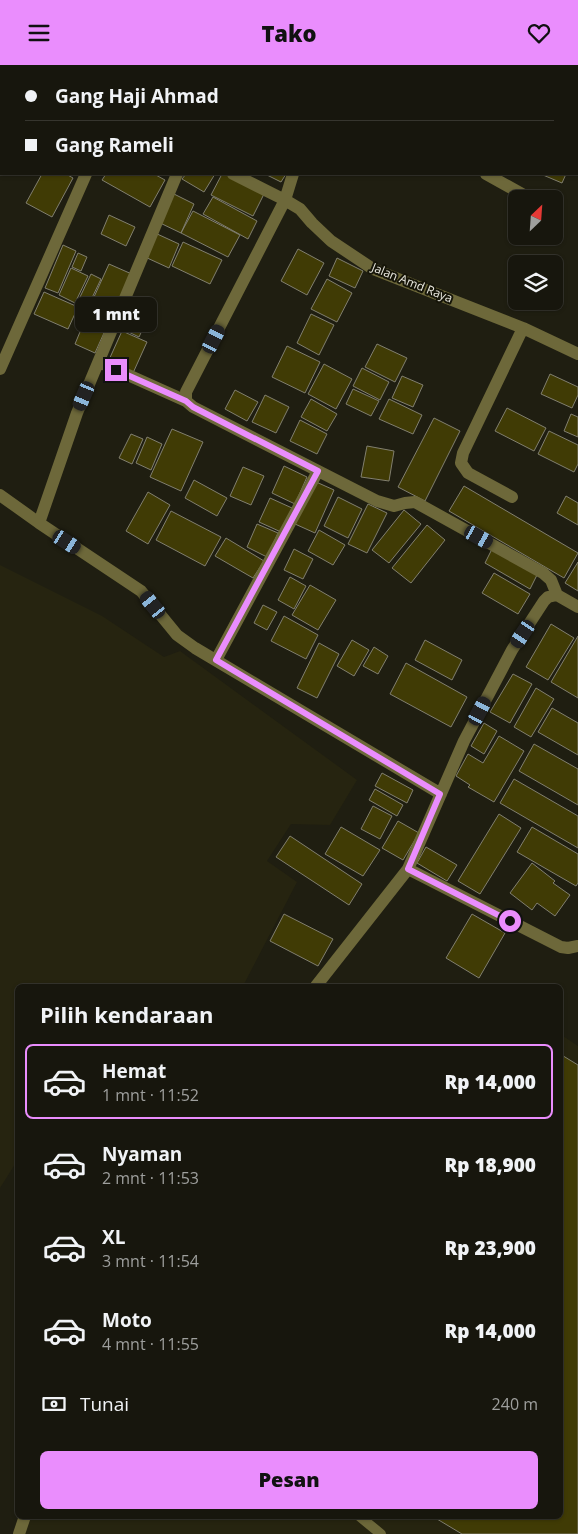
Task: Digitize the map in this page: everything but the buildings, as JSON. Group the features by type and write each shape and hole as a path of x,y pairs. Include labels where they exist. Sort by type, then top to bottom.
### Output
{"street":[{"path":"0,369 86,175"},
{"path":"39,523 77,413 177,175"},
{"name":"Jalan Amd Raya","path":"235,175 300,209 331,241 373,269 523,328 578,354"},
{"path":"186,401 186,392 285,200 293,175"},
{"path":"488,175 515,190"},
{"path":"512,497 468,473 461,463 462,453 523,328"},
{"path":"99,362 186,401 193,407 377,501 389,505 414,502 544,573 551,580 557,595 578,607"},
{"path":"216,660 318,471"},
{"path":"0,495 141,591 177,635 440,794"},
{"path":"318,984 408,869 464,741 512,650 544,601 548,597 557,595"},
{"path":"408,869 561,947 578,946"},
{"path":"19,1534 24,1519"}],"lane":[{"path":"364,1519 381,1534"}],"shaded area":[{"path":"0,565 102,616 164,657 180,651 357,780 330,825 291,824 267,861 297,882 244,984 15,984 15,1164 0,1188"},
{"path":"563,1036 578,1046 578,1534 17,1534 22,1519 563,1519"}],"route":[{"path":"116,370 186,401 193,407 318,471 216,660 440,794 408,869 510,921"}]}
